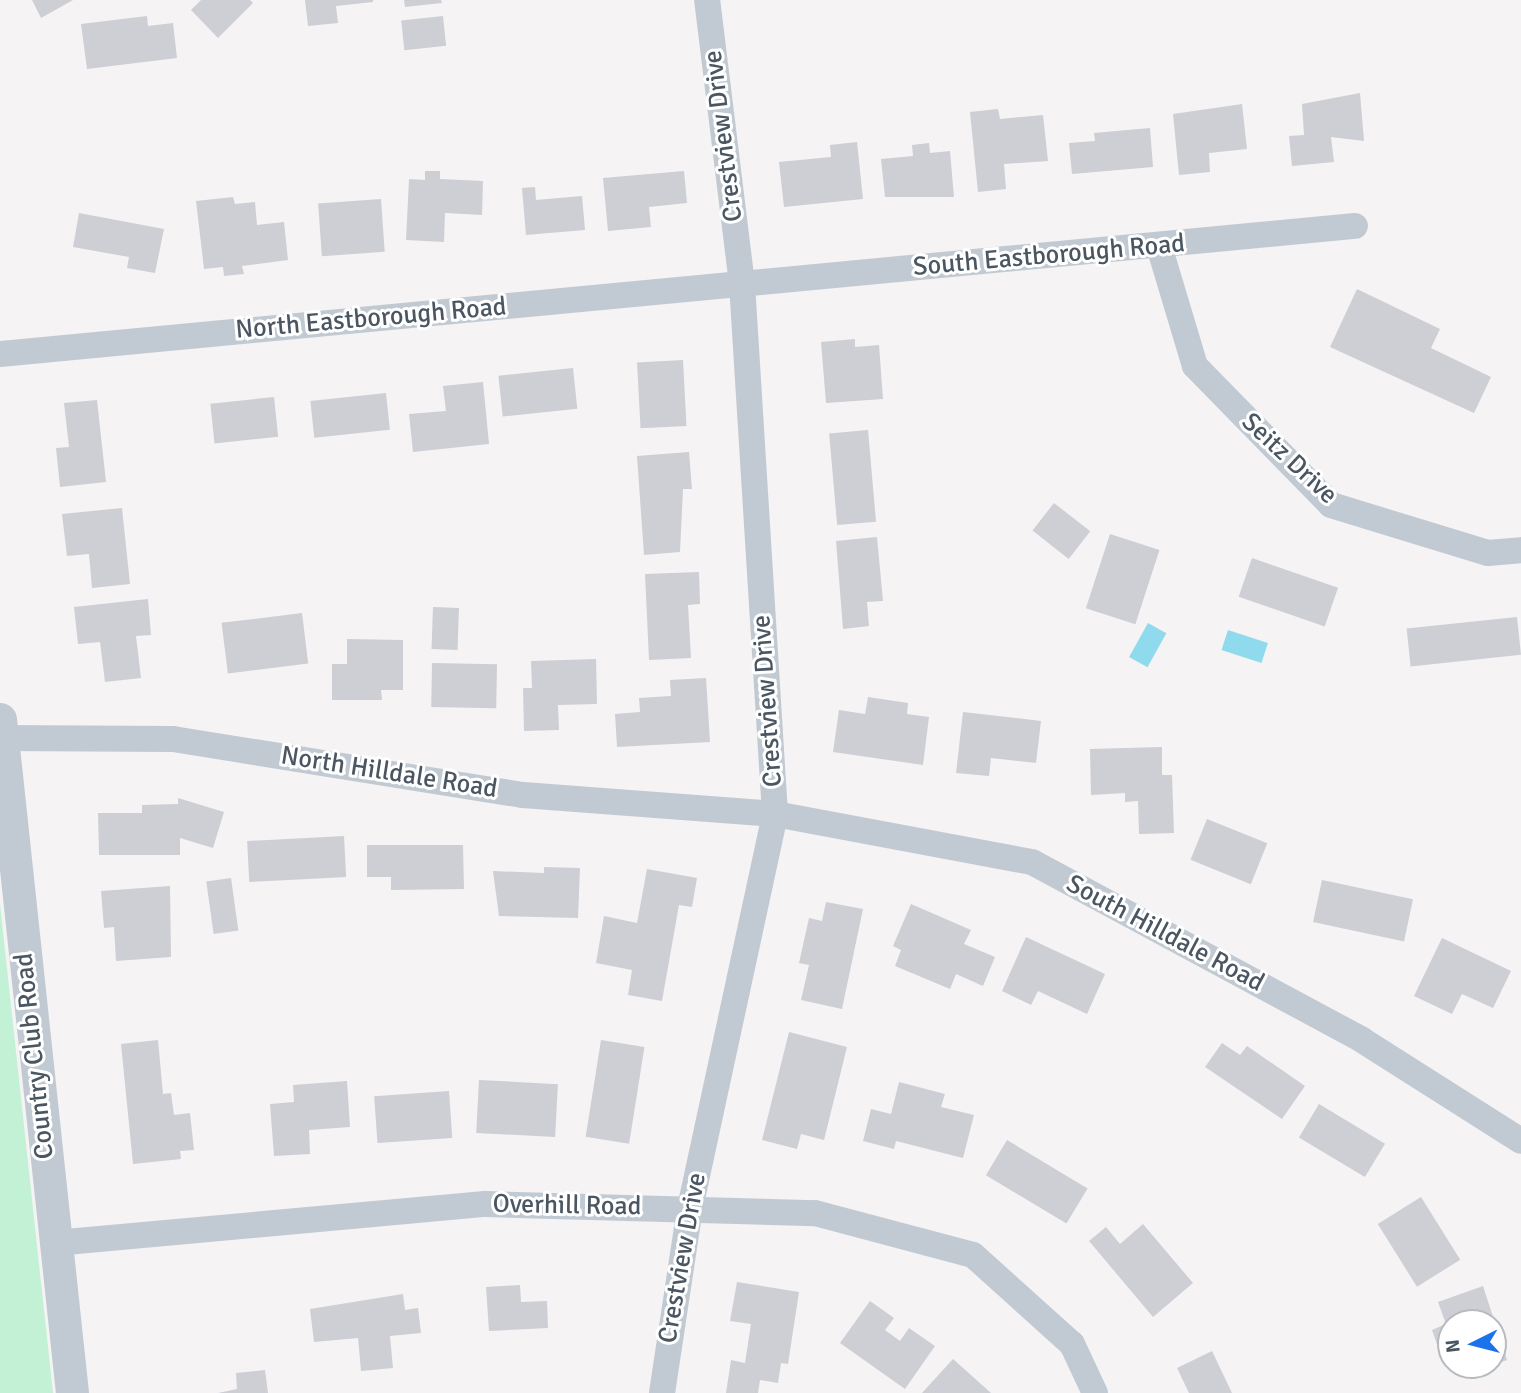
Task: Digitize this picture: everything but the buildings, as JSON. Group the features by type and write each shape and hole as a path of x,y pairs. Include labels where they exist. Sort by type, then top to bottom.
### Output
{"street":[{"name":"Crestview Drive","path":"662,1393 690,1208 775,814 742,284 707,0"},
{"name":"South Eastborough Road","path":"742,284 1355,226"},
{"name":"Seitz Drive","path":"1158,246 1195,366 1331,505 1488,553 1521,550"},
{"name":"North Eastborough Road","path":"0,354 742,284"},
{"name":"North Hilldale Road","path":"1,728 173,739 523,795 775,814"},
{"name":"Country Club Road","path":"1,728 72,1393"},
{"name":"South Hilldale Road","path":"775,814 1032,862 1362,1040 1521,1141"},
{"name":"Overhill Road","path":"55,1243 485,1204 815,1213 973,1255 1072,1344 1095,1393"}],"green space":[{"path":"0,904 53,1393 0,1393"}],"water":[{"path":"1148,623 1166,633 1147,667 1129,657"},
{"path":"1228,630 1268,643 1261,663 1222,650"}]}
